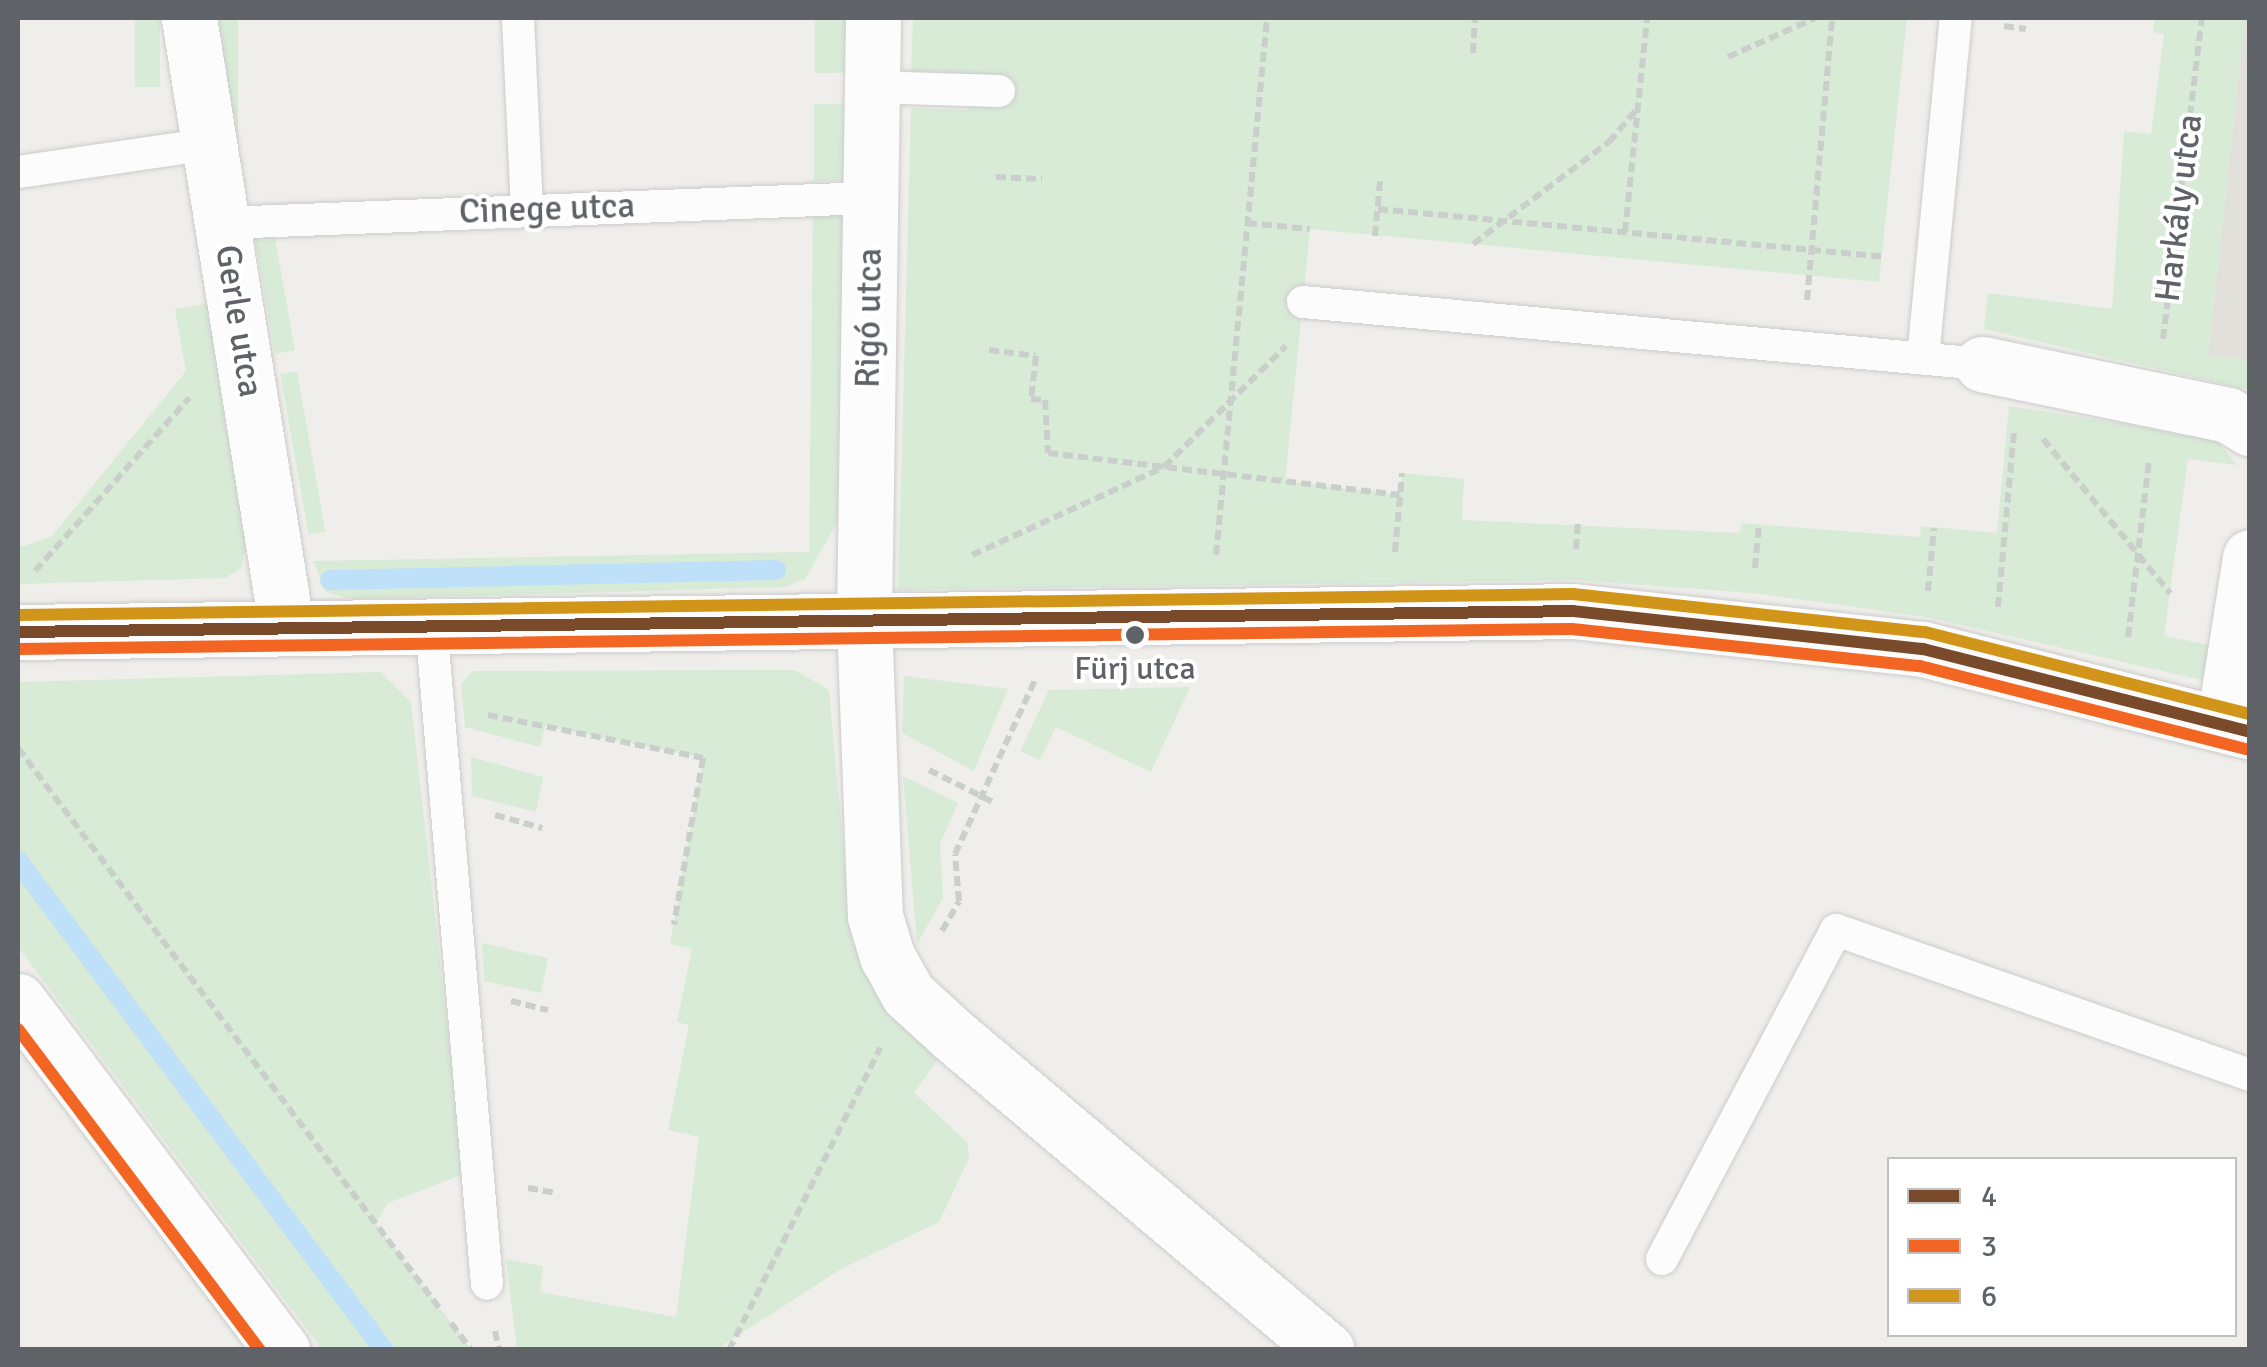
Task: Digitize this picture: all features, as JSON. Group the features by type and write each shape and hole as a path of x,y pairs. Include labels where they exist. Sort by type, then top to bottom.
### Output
{"street":[{"name":"Gerle utca","path":"189,18 286,624"},
{"name":"Rigó utca","path":"864,618 873,18"},
{"path":"2006,380 2156,398 2248,424"},
{"path":"18,632 286,624 864,618 1060,624 1389,611 1750,623 1993,662 2237,727 2250,558"},
{"path":"864,618 876,916 908,994 1327,1350"},
{"path":"18,1001 282,1350"}],"lane":[{"path":"518,18 527,208"},
{"path":"1923,358 1956,18"},
{"path":"872,87 999,91"},
{"path":"18,172 210,144"},
{"name":"Cinege utca","path":"224,223 527,208 870,198"},
{"path":"1303,302 1923,358 2006,380"},
{"path":"431,622 487,1284"},
{"path":"1662,1259 1836,930 2250,1074"}],"path":[{"path":"1210,616 1266,18"},
{"path":"1473,52 1475,18"},
{"path":"1625,232 1647,18"},
{"path":"1728,57 1815,18"},
{"path":"1802,347 1832,18"},
{"path":"2019,28 2020,18"},
{"name":"Harkály utca","path":"2121,696 2202,18"},
{"path":"1473,244 1609,142 1637,108"},
{"path":"996,177 1042,179"},
{"path":"1375,236 1380,182"},
{"path":"1378,209 1932,261"},
{"path":"1247,223 1310,229"},
{"path":"28,578 202,380 236,298"},
{"path":"951,565 1164,466 1299,334 1303,302"},
{"path":"989,350 1036,356 1031,399 1044,400 1048,452 1400,495"},
{"path":"2006,380 2138,557 2170,593"},
{"path":"1993,662 2006,380"},
{"path":"1389,611 1402,473"},
{"path":"729,1350 959,901 955,854 1060,624"},
{"path":"438,704 703,758 674,925"},
{"path":"18,748 471,1350"}],"shaded area":[{"path":"2245,18 2249,18 2249,361 2208,355"}],"green space":[{"path":"135,18 160,18 160,87 135,87"},
{"path":"217,18 238,18 238,210 217,210"},
{"path":"815,18 846,18 846,73 815,73"},
{"path":"913,18 1907,18 1879,282 1310,229 1285,481 1400,495 1402,473 1464,479 1462,520 1740,533 1741,523 1920,537 1921,526 1997,533 2009,406 2214,437 2237,465 2188,459 2164,636 2236,650 2229,686 1926,617 1752,593 1574,580 898,590 911,108 969,110 971,76 911,73"},
{"path":"2155,18 2245,18 2208,355 2249,360 2249,390 1984,329 1988,293 2112,309 2124,131 2151,134 2164,34 2153,32"},
{"path":"814,104 848,104 848,181 814,181"},
{"path":"813,215 846,215 838,521 805,579 785,587 353,599 326,592 313,561 809,552"},
{"path":"274,232 295,350 275,354 254,235"},
{"path":"209,303 247,543 241,568 225,578 18,584 18,548 52,536 186,371 175,309"},
{"path":"297,371 325,532 309,534 280,374"},
{"path":"795,670 829,690 852,943 940,1056 914,1093 967,1142 969,1158 939,1222 841,1269 717,1349 517,1349 506,1259 543,1266 540,1292 676,1317 699,1137 668,1130 689,1025 677,1022 692,949 670,944 703,758 545,726 540,747 465,727 461,684 473,671"},
{"path":"381,672 411,702 464,1174 388,1203 376,1224 471,1349 322,1349 18,947 18,682"},
{"path":"904,676 1008,689 974,771 902,733"},
{"path":"1190,687 1151,772 1056,727 1040,760 1020,751 1049,690"},
{"path":"471,757 543,777 536,812 472,796"},
{"path":"903,776 958,803 940,844 943,898 917,944"},
{"path":"482,943 548,958 541,993 484,981"}],"waterway":[{"path":"330,580 776,570"},
{"path":"18,861 384,1350"}],"transit line":[{"name":"6","path":"18,615 1573,594 1925,632 2250,714"},
{"name":"4","path":"18,632 1573,611 1923,649 2250,732"},
{"name":"3","path":"18,649 1572,629 1920,666 2246,749"},
{"name":"3","path":"18,1029 260,1350"}],"place":[{"name":"Fürj utca","path":"1135,635"}]}
